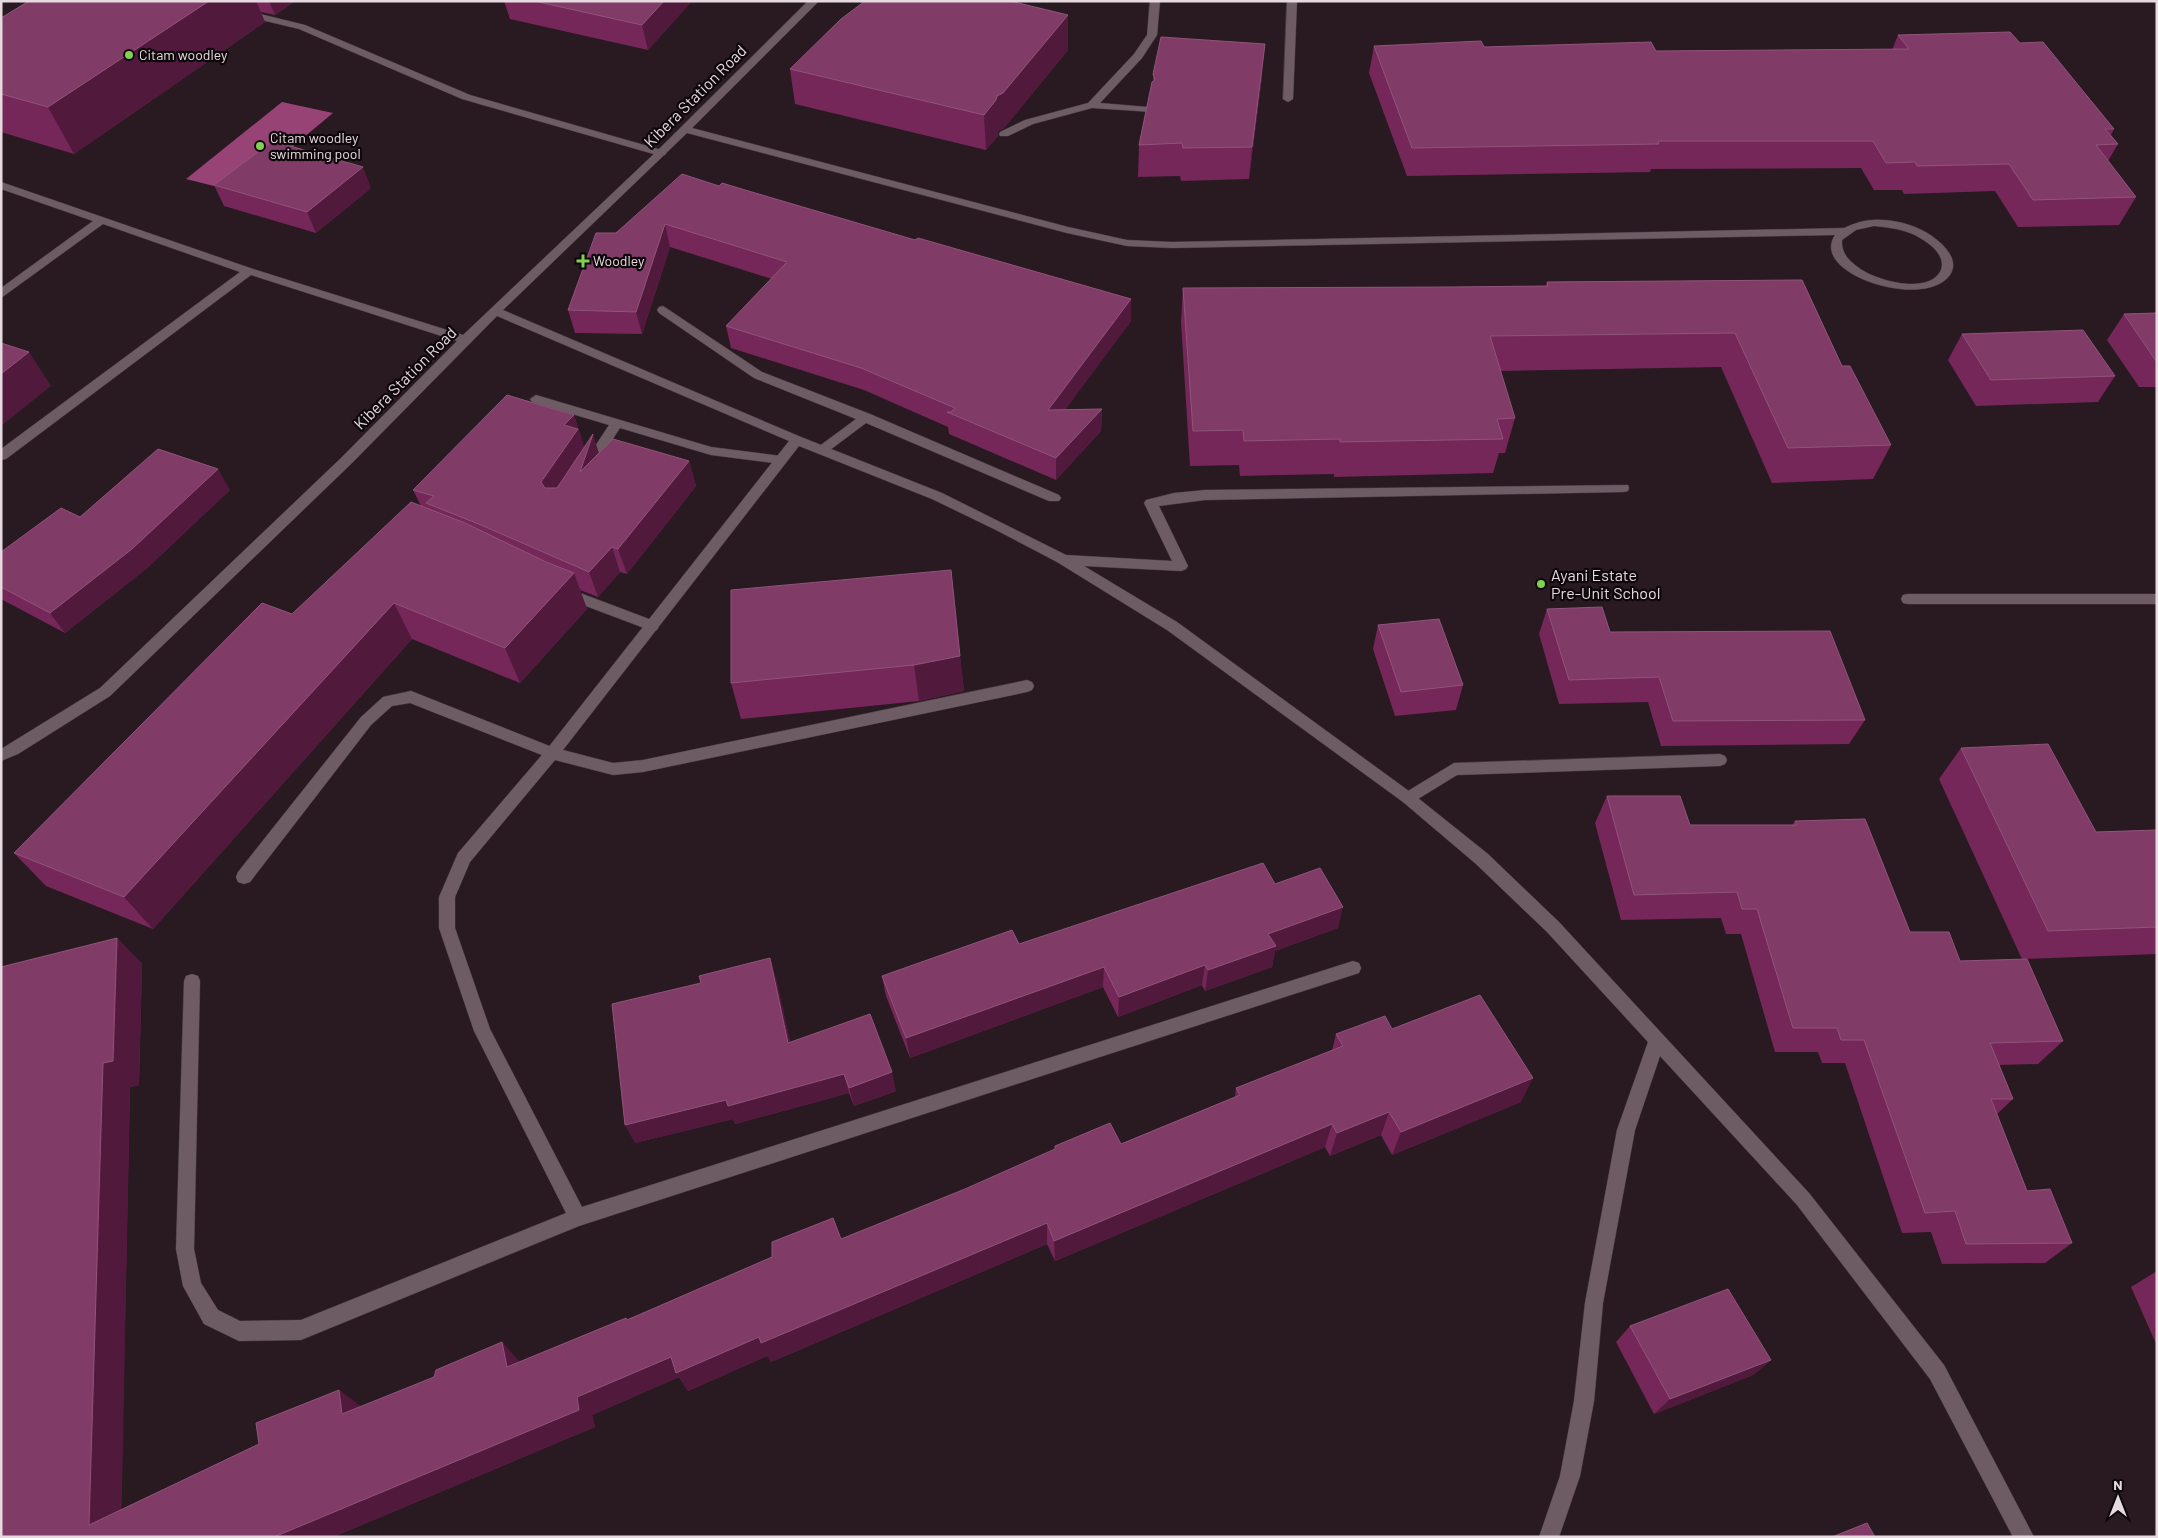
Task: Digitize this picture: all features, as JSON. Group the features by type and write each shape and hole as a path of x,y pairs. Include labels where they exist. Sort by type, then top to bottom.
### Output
{"street":[{"name":"Kibera Station Road","path":"1,755 13,750 105,692 346,461 465,340 661,153 814,1"},
{"path":"1092,105 1138,56 1152,35 1155,1"},
{"path":"1288,99 1292,1"},
{"path":"234,10 302,27 466,97 661,153"},
{"path":"1004,134 1028,122 1092,105 1148,110"},
{"path":"685,129 1067,230 1127,243 1172,245 1844,231 1857,225 1874,223 1893,224 1911,229 1928,237 1940,248 1947,259 1947,269 1940,279 1928,285 1910,287 1891,286 1871,280 1854,271 1842,261 1836,250 1837,239 1844,231"},
{"path":"1,185 249,270 465,340"},
{"path":"1,294 101,220"},
{"path":"1,456 249,270"},
{"path":"663,310 758,375 866,417 1054,498"},
{"path":"496,311 797,440 937,496 1002,527 1062,559 1172,626 1408,798 1482,860 1554,927 1803,1199 1938,1372 2024,1537"},
{"path":"536,399 711,451 781,460"},
{"path":"822,450 866,417"},
{"path":"580,478 616,424"},
{"path":"578,1216 482,1031 447,928 447,897 464,858 552,753 797,440"},
{"path":"1062,559 1181,566 1151,503 1174,498 1215,495 1622,488"},
{"path":"558,589 652,626"},
{"path":"1908,599 2157,599"},
{"path":"244,877 366,721 388,702 411,697 552,753 613,769 643,766 1027,686"},
{"path":"1408,798 1454,769 1720,760"},
{"path":"192,981 185,1249 192,1286 211,1317 239,1331 301,1330 578,1216 1353,968"},
{"path":"1549,1537 1570,1476 1584,1401 1594,1303 1626,1130 1657,1041"}],"shaded area":[{"name":"Citam woodley swimming pool","path":"282,102 333,113 238,192 186,179"}],"building":[{"path":"29,1 209,1 48,107 1,94 1,18"},
{"path":"534,1 664,1 642,25"},
{"path":"865,1 1010,1 1068,15 1003,93 997,96 984,115 790,69 841,19"},
{"path":"2010,32 2020,43 2043,42 2114,129 2105,129 2118,144 2096,145 2136,197 2033,200 2009,164 1917,166 1915,162 1886,163 1873,141 1658,141 1659,144 1412,148 1374,46 1481,41 1484,47 1651,42 1656,51 1909,49 1898,35"},
{"path":"1161,37 1265,44 1252,147 1183,148 1182,143 1139,145 1152,82 1155,80 1153,74"},
{"path":"273,141 363,167 307,212 214,185"},
{"path":"682,174 719,186 722,183 915,240 918,238 1131,299 1048,410 1102,409 1056,458 947,412 951,412 955,408 861,368 726,326 787,262 665,224 636,312 568,310 596,233 616,233"},
{"path":"1802,280 1842,366 1850,366 1891,445 1788,448 1735,333 1490,336 1515,418 1497,419 1503,439 1340,442 1340,439 1244,441 1243,430 1193,431 1183,288 1548,286 1547,282"},
{"path":"2157,313 2157,361 2156,361 2124,314"},
{"path":"2083,330 2115,376 1991,380 1962,334"},
{"path":"1,343 29,352 1,374"},
{"path":"507,395 574,415 564,425 578,429 541,482 545,488 557,488 593,434 580,472 613,439 689,461 618,549 612,547 589,572 426,503 434,496 413,490"},
{"path":"158,449 218,469 132,549 50,613 1,587 1,552 61,508 80,517"},
{"path":"411,502 465,523 546,562 574,573 505,648 394,603 124,897 14,853 262,603 292,614"},
{"path":"951,570 960,656 914,665 731,683 731,590"},
{"path":"1602,607 1610,632 1830,631 1865,720 1673,721 1659,677 1569,680 1547,609"},
{"path":"1439,619 1463,685 1401,692 1378,625"},
{"path":"2048,744 2096,832 2157,830 2157,927 2048,931 1961,748"},
{"path":"1607,796 1680,796 1690,825 1797,825 1795,821 1865,819 1910,932 1949,932 1960,961 2027,959 2063,1041 1990,1043 2013,1099 1991,1099 2027,1191 2050,1189 2072,1243 1966,1244 1955,1211 1925,1213 1864,1040 1841,1040 1837,1028 1793,1028 1757,909 1742,909 1737,892 1634,895"},
{"path":"1263,863 1275,884 1320,868 1343,907 1268,934 1276,946 1208,970 1205,965 1119,997 1104,967 906,1038 882,976 1012,930 1019,944"},
{"path":"117,938 113,1061 103,1063 89,1525 259,1444 256,1423 339,1390 342,1414 434,1377 436,1370 502,1342 507,1367 626,1318 627,1320 772,1257 772,1242 833,1218 841,1239 965,1189 1055,1149 1055,1146 1110,1123 1121,1144 1240,1095 1236,1088 1343,1046 1336,1034 1385,1016 1392,1029 1480,995 1533,1078 1401,1132 1389,1112 1337,1133 1332,1124 1054,1241 1047,1223 761,1343 759,1337 676,1373 671,1357 577,1397 579,1410 274,1537 1,1537 1,967"},
{"path":"770,958 788,1043 870,1014 892,1072 849,1088 844,1074 728,1106 726,1100 625,1125 612,1004 701,983 699,976"},
{"path":"1728,1289 1771,1360 1670,1399 1630,1326"},
{"path":"1867,1523 1875,1537 1832,1537"}],"place":[{"name":"Citam woodley","path":"129,55"},
{"name":"Citam woodley swimming pool","path":"260,146"},
{"name":"Woodley","path":"583,261"},
{"name":"Ayani Estate Pre-Unit School","path":"1541,584"}]}
